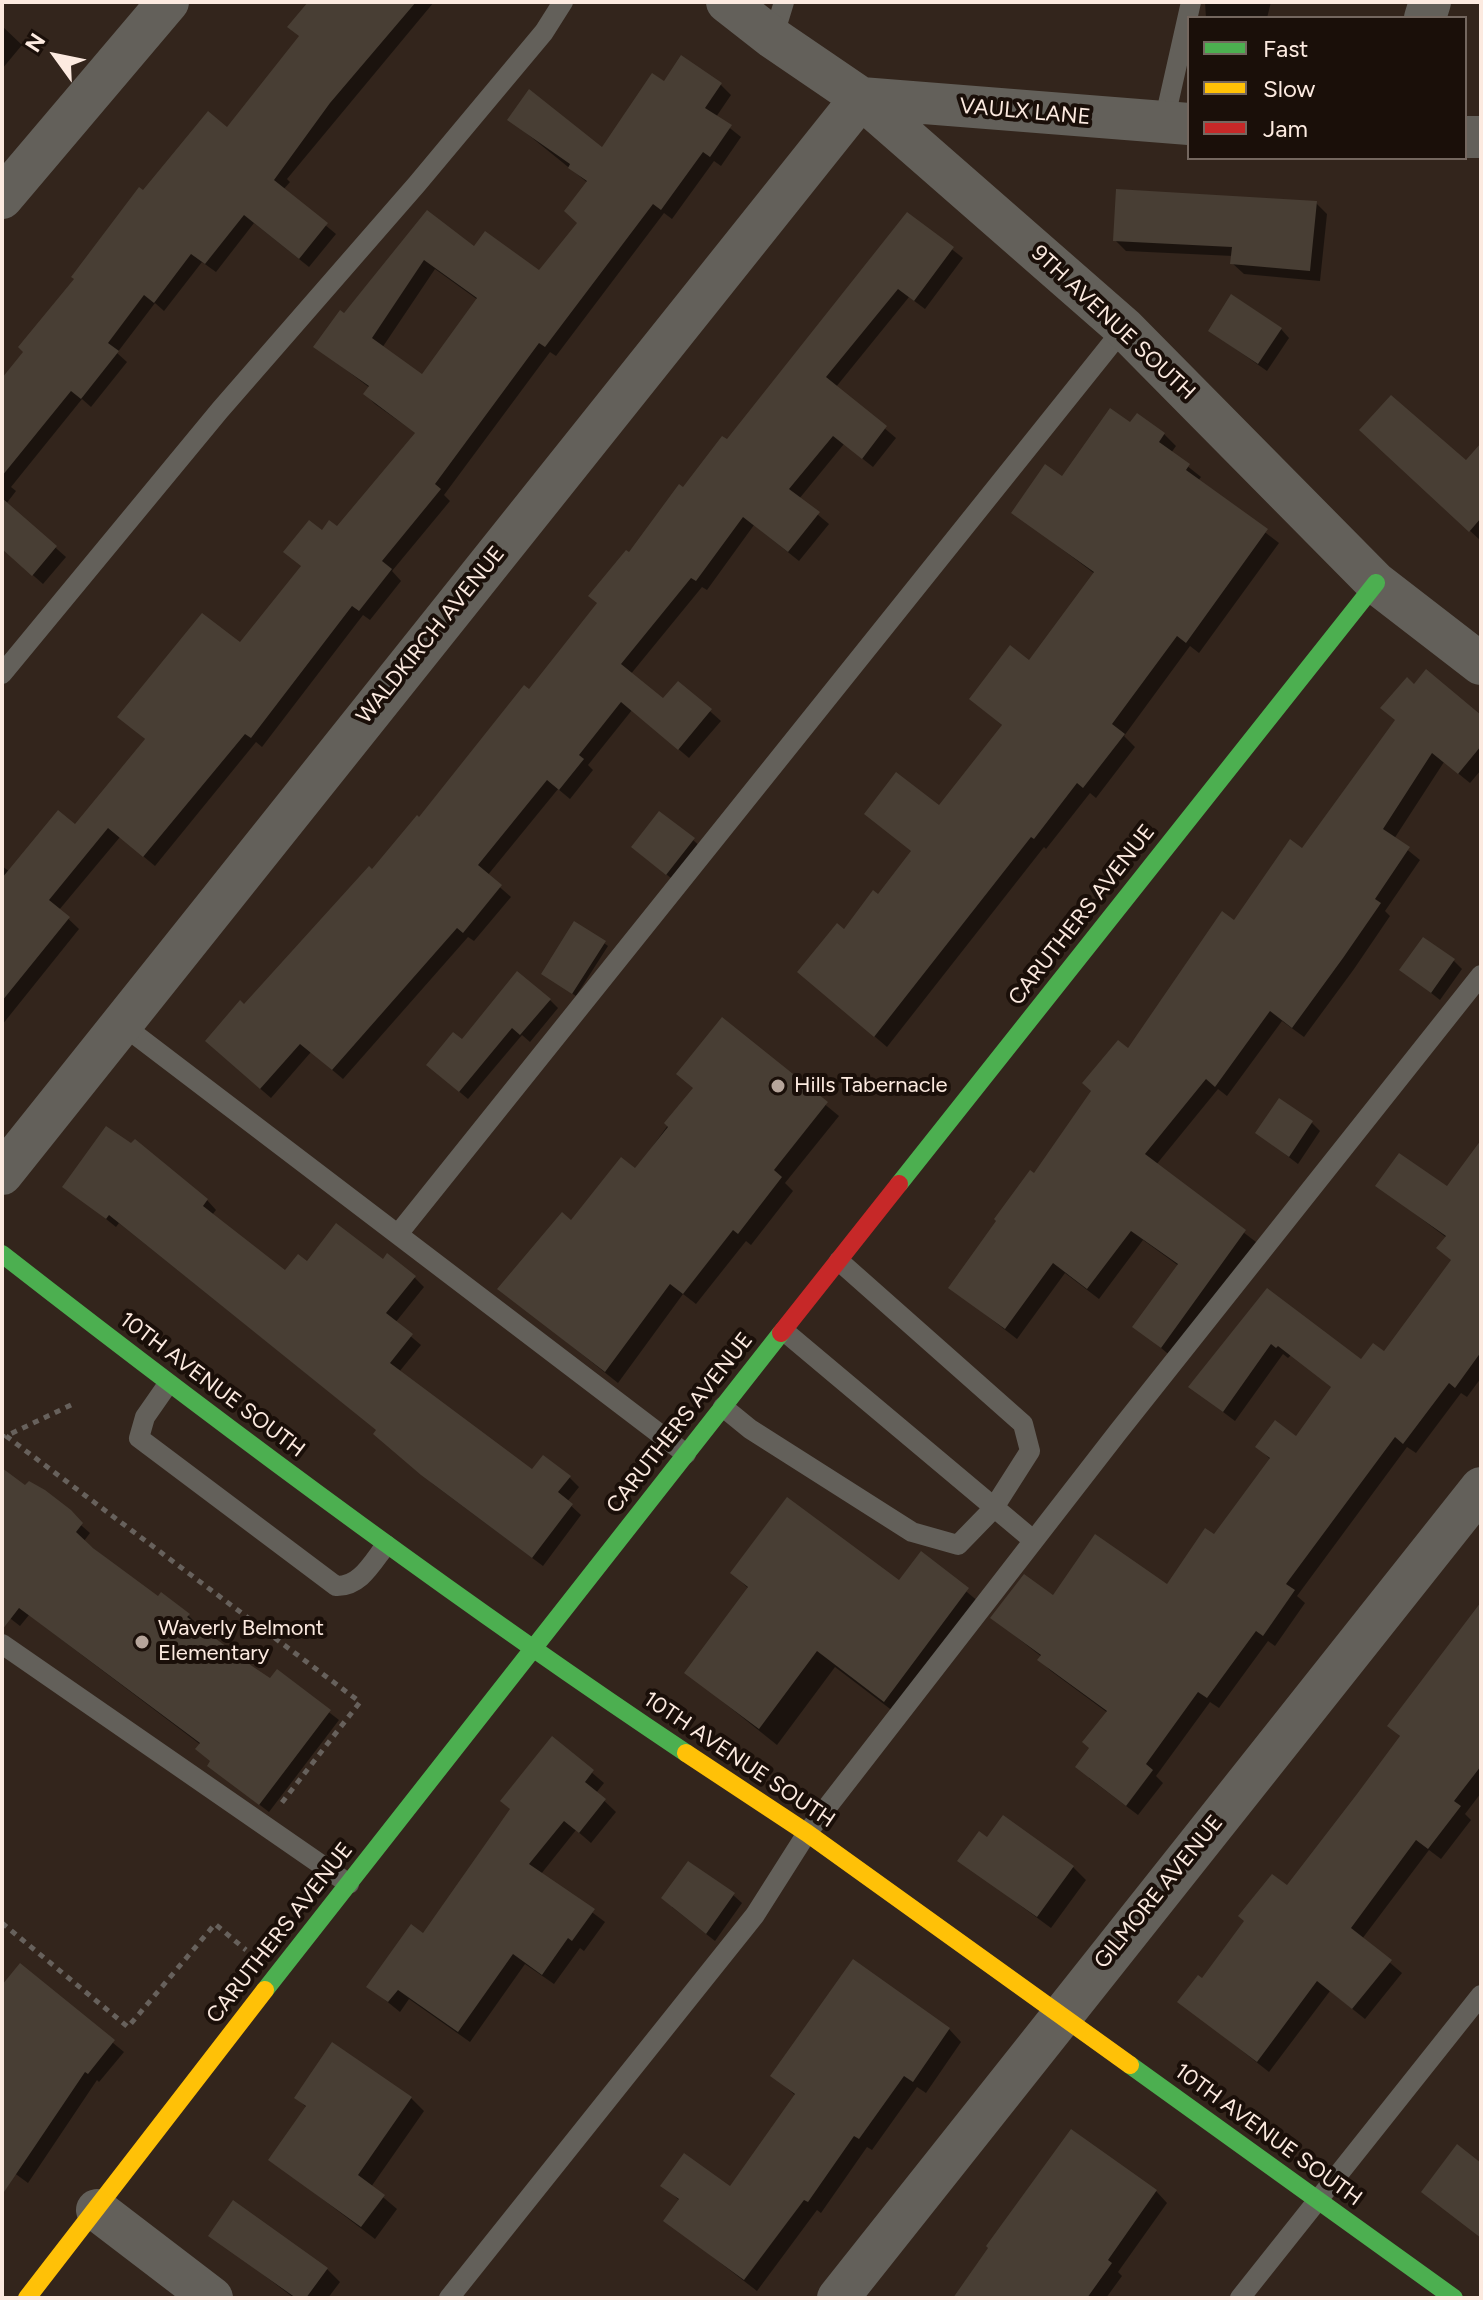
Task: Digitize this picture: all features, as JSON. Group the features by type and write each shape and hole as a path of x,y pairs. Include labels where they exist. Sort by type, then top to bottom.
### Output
{"street":[{"path":"2,198 168,2"},
{"name":"9TH AVENUE SOUTH","path":"727,2 778,20 861,98 1124,328 1376,583 1481,664"},
{"name":"VAULX LANE","path":"861,98 1176,123"},
{"name":"WALDKIRCH AVENUE","path":"2,1174 861,98"},
{"name":"CARUTHERS AVENUE","path":"27,2298 531,1648 1376,583"},
{"name":"10TH AVENUE SOUTH","path":"2,1254 168,1384 386,1545 531,1648 807,1833 1454,2298"},
{"name":"GILMORE AVENUE","path":"838,2298 1481,1488"},
{"path":"97,2210 212,2298"}],"lane":[{"path":"2,674 220,410 476,114 544,32 563,2"},
{"path":"1176,123 1187,34"},
{"path":"398,1234 1124,328"},
{"path":"449,2298 755,1915 807,1833 1033,1540 1481,975"},
{"path":"120,1023 686,1454"},
{"path":"723,1407 750,1429 912,1532 958,1545 993,1509 1030,1451 1023,1424 839,1261"},
{"path":"784,1331 1033,1540"},
{"path":"168,1384 145,1417 139,1438 336,1586 348,1586 362,1577 386,1545"},
{"path":"2,1644 349,1884"},
{"path":"1240,2298 1481,1995"}],"path":[{"path":"71,1405 6,1436 360,1702 263,1827"},
{"path":"2,1923 128,2027 215,1924 249,1953"}],"building":[{"path":"308,2 416,2 330,103 274,180 328,223 299,259 244,215 205,264 191,254 154,303 144,295 108,343 119,351 81,399 71,391 2,476 2,378 23,352 18,347 74,279 71,277 139,187 143,190 208,111 227,127 299,36 287,27"},
{"path":"681,55 722,83 705,108 732,125 710,157 703,152 661,210 653,204 545,347 539,343 435,484 441,489 382,561 392,569 359,611 352,606 251,738 245,734 143,857 108,828 49,900 70,917 2,1001 2,878 58,810 75,824 145,739 117,717 202,613 240,642 301,566 283,552 309,520 322,530 329,520 337,526 415,433 363,394 369,386 313,347 340,310 344,313 427,210 474,246 485,231 539,270 577,223 564,211 587,181 568,168 570,164 507,120 529,89 602,147 652,73 664,81","holes":["424,260 477,298 422,374 372,338"]},
{"path":"1116,189 1317,201 1310,271 1230,264 1232,247 1113,241"},
{"path":"907,212 954,247 914,301 898,289 826,377 887,426 862,459 833,436 789,489 820,512 788,552 743,517 696,581 691,578 621,664 663,698 678,681 712,709 678,750 621,702 579,755 584,759 559,790 547,780 478,865 502,885 463,933 457,928 332,1070 300,1044 260,1089 205,1041 240,1000 244,1004 369,866 372,869 417,815 419,817 524,685 529,689 597,603 588,596 626,550 629,552 679,484 683,487 722,436 727,439"},
{"path":"1231,294 1282,328 1258,364 1208,331"},
{"path":"1391,395 1466,460 1481,443 1481,518 1469,532 1359,430"},
{"path":"1110,408 1130,422 1137,413 1165,433 1159,442 1190,464 1186,470 1268,529 1186,643 1177,636 1112,724 1125,734 1083,788 1077,783 1034,839 1031,837 874,1037 797,972 837,923 844,929 873,890 878,894 911,851 864,814 896,772 939,805 1002,725 969,699 1010,645 1029,660 1094,572 1011,513 1045,464 1062,476"},
{"path":"2,498 57,546 32,576 2,549"},
{"path":"1426,669 1481,715 1481,746 1458,774 1432,753 1383,829 1410,847 1375,899 1381,903 1292,1028 1270,1011 1215,1087 1206,1079 1145,1154 1246,1230 1161,1348 1132,1327 1178,1264 1131,1231 1087,1289 1053,1263 1005,1329 948,1288 996,1221 994,1219 1030,1170 1034,1173 1091,1091 1082,1083 1118,1040 1128,1048 1222,911 1234,920 1290,839 1302,848 1395,720 1380,708 1407,677 1414,684"},
{"path":"659,811 695,838 666,875 631,847"},
{"path":"574,921 606,941 572,994 541,974"},
{"path":"1423,937 1455,959 1431,993 1399,970"},
{"path":"517,971 551,999 520,1035 512,1028 459,1092 426,1065 453,1032 462,1039"},
{"path":"722,1017 828,1102 774,1170 782,1177 738,1234 733,1230 683,1294 670,1284 605,1372 497,1289 562,1212 571,1220 621,1157 635,1168 668,1127 664,1123 693,1088 676,1074"},
{"path":"1279,1098 1313,1121 1289,1157 1255,1133"},
{"path":"106,1126 131,1143 135,1139 208,1199 203,1206 285,1270 298,1254 307,1261 336,1223 383,1259 387,1253 416,1276 386,1313 413,1334 390,1363 532,1469 543,1455 571,1476 558,1492 573,1504 532,1558 421,1475 373,1434 376,1430 109,1215 106,1219 62,1187"},
{"path":"1481,1140 1481,1352 1455,1388 1449,1383 1403,1444 1395,1437 1286,1584 1295,1590 1263,1636 1256,1631 1207,1698 1198,1692 1146,1764 1153,1770 1126,1806 1075,1767 1089,1748 1082,1742 1107,1711 1037,1660 1041,1655 990,1618 1024,1574 1053,1595 1095,1534 1167,1584 1205,1528 1214,1534 1270,1458 1255,1447 1275,1420 1296,1436 1331,1387 1278,1346 1276,1348 1271,1344 1223,1412 1188,1387 1267,1288 1361,1359 1373,1343 1384,1351 1451,1260 1436,1248 1446,1236 1375,1186 1399,1153 1447,1186"},
{"name":"Waverly Belmont Elementary","path":"2,1468 25,1485 29,1481 45,1490 71,1510 83,1523 76,1532 93,1548 158,1596 161,1592 190,1614 187,1617 252,1666 270,1678 277,1669 331,1710 259,1805 207,1766 210,1761 195,1749 200,1743 19,1608 2,1630"},
{"path":"787,1497 899,1580 921,1551 969,1588 884,1702 817,1651 759,1729 684,1673 748,1587 730,1573"},
{"path":"1481,1602 1481,1766 1454,1801 1461,1806 1428,1849 1416,1840 1351,1928 1392,1960 1352,2009 1317,1981 1257,2062 1177,2002 1198,1975 1202,1978 1244,1921 1238,1916 1272,1874 1287,1885 1357,1794 1400,1736 1387,1726"},
{"path":"552,1736 594,1770 585,1782 606,1799 579,1833 564,1821 529,1864 595,1909 572,1941 568,1938 542,1975 513,1954 458,2032 398,1990 388,2002 366,1987 411,1924 423,1933 510,1809 500,1801"},
{"path":"1003,1815 1074,1866 1037,1917 957,1861 979,1831 987,1837"},
{"path":"688,1861 735,1893 706,1934 661,1898"},
{"path":"853,1959 950,2028 913,2082 904,2076 859,2139 854,2136 808,2202 804,2200 744,2280 663,2221 679,2199 660,2186 684,2153 730,2186 795,2094 770,2076"},
{"path":"20,1963 115,2040 88,2074 85,2072 2,2195 2,1985"},
{"path":"332,2042 412,2097 358,2175 385,2195 361,2227 268,2160 306,2106 294,2098"},
{"path":"1071,2129 1157,2190 1108,2260 1112,2263 1087,2298 953,2298 988,2248 986,2246"},
{"path":"1457,2144 1481,2163 1481,2238 1421,2192"},
{"path":"233,2200 328,2268 306,2298 296,2298 208,2236"}],"traffic: fast":[{"path":"899,1184 1376,583"},
{"path":"2,1254 340,1510 686,1753"},
{"path":"265,1990 781,1333"},
{"path":"1130,2065 1454,2298"}],"traffic: slow":[{"path":"686,1753 807,1833 1130,2065"},
{"path":"27,2298 265,1990"}],"traffic: jam":[{"path":"781,1333 899,1184"}],"place":[{"name":"Hills Tabernacle","path":"778,1086"},
{"name":"Waverly Belmont Elementary","path":"142,1642"}]}
